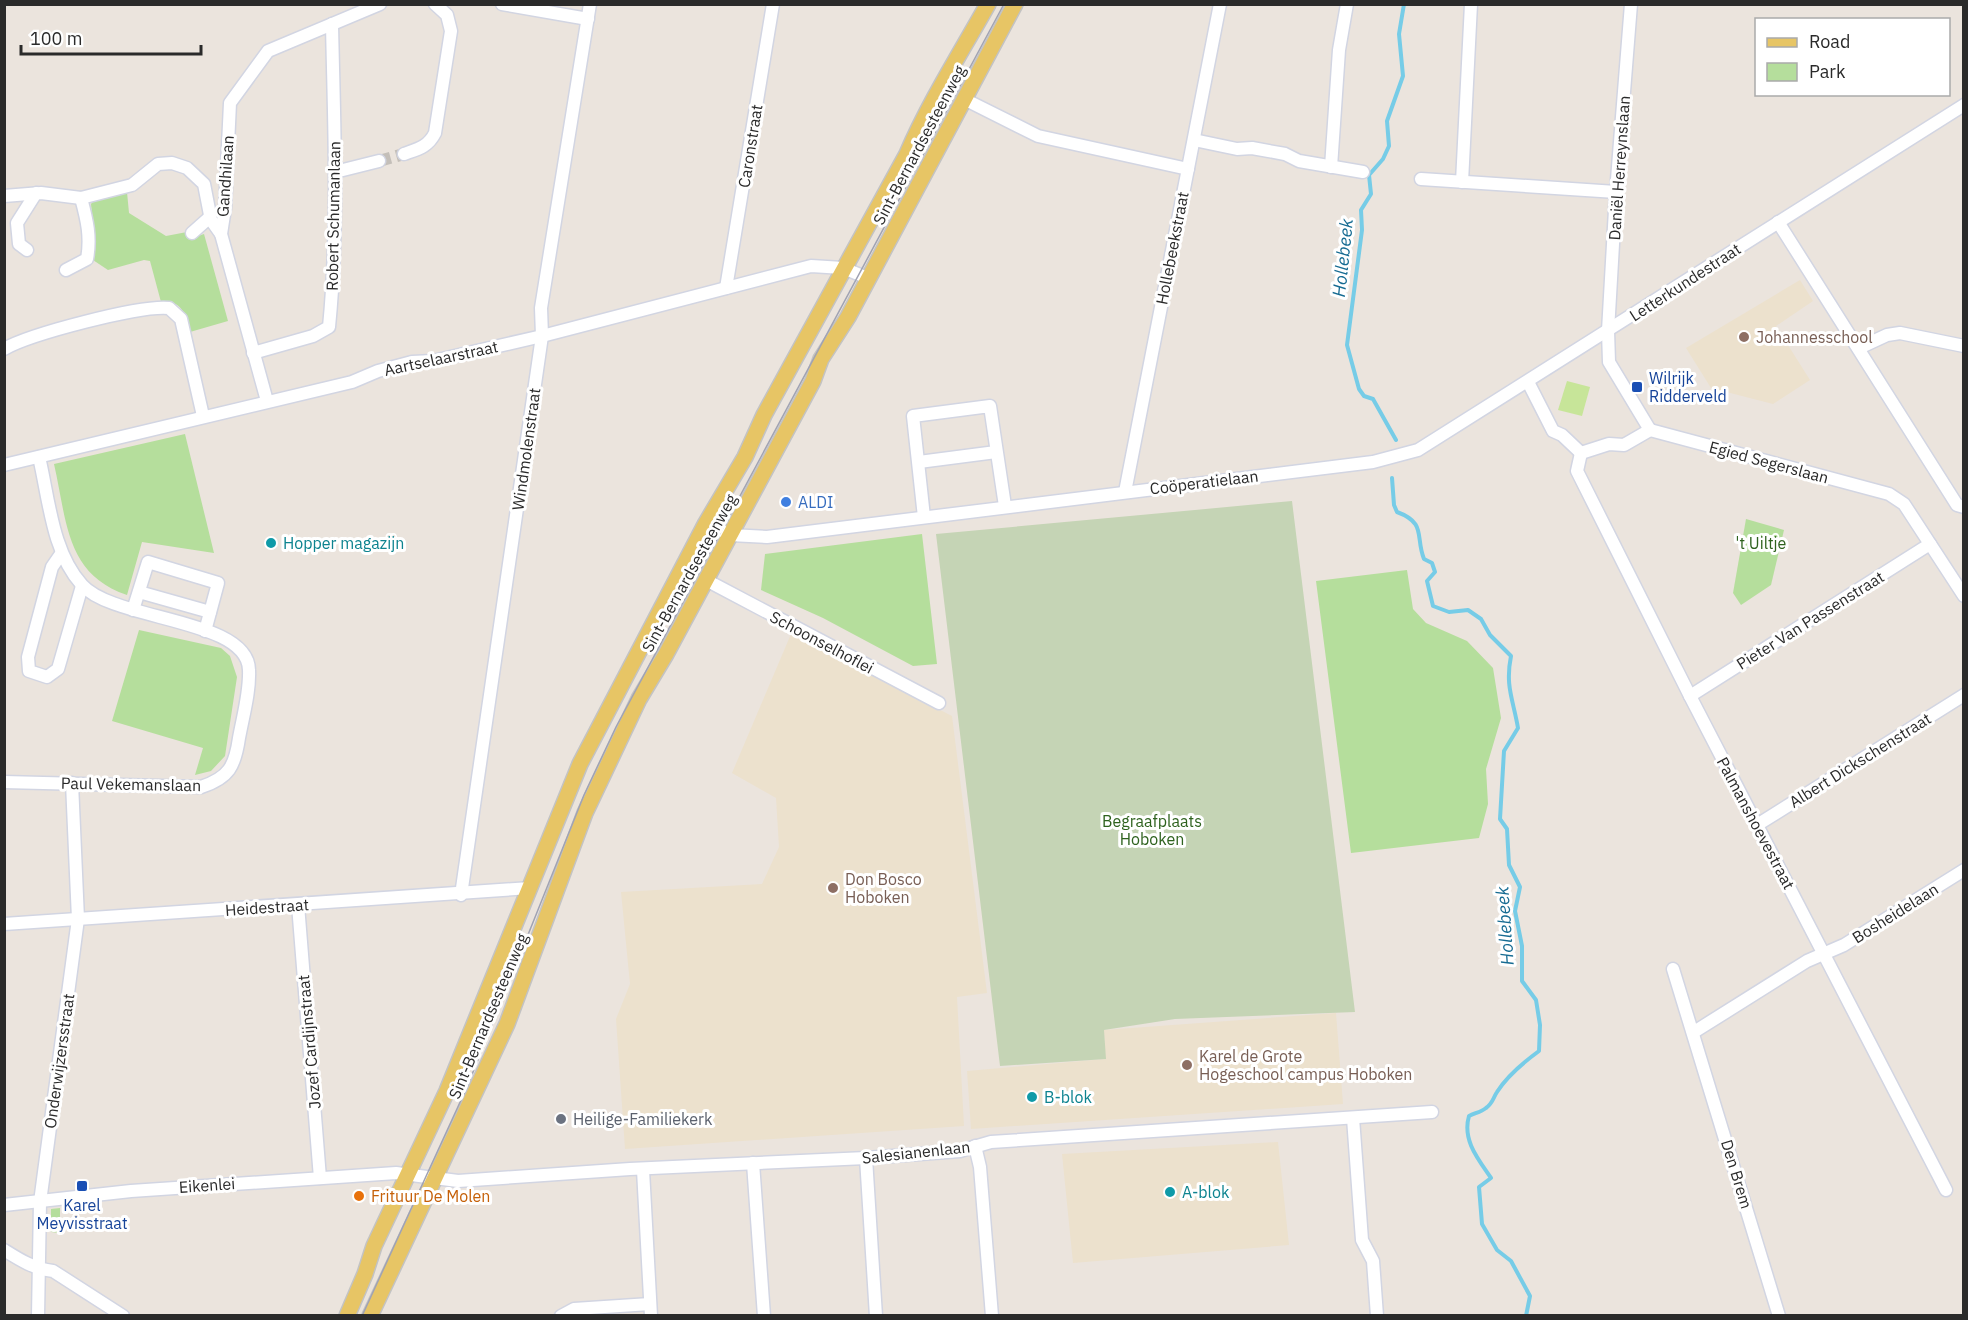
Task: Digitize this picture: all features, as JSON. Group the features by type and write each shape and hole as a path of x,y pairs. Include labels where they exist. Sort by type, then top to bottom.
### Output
{"main road":[{"name":"Sint-Bernardsesteenweg","path":"347,1316 365,1275 374,1246 447,1091 580,764 706,523 745,457 764,415 907,154 969,34 988,4"},
{"name":"Sint-Bernardsesteenweg","path":"370,1316 507,1024 585,813 639,699 813,381 821,359 849,316 1015,4"}],"street":[{"name":"Gandhilaan","path":"267,401 220,234 225,207 230,103 268,51 332,24 354,10 380,4"},
{"path":"404,154 430,143 435,133 451,31 447,15 435,4"},
{"path":"502,4 588,19"},
{"name":"Windmolenstraat","path":"461,895 542,336 541,308 590,4"},
{"name":"Caronstraat","path":"726,288 773,4"},
{"name":"Hollebeekstraat","path":"1125,492 1220,4"},
{"path":"1331,167 1339,50 1347,4"},
{"path":"1462,183 1471,4"},
{"name":"Daniël Herreynslaan","path":"1631,4 1616,192 1608,331 1609,362 1650,430"},
{"name":"Robert Schumanlaan","path":"253,353 313,336 329,327 335,259 332,24"},
{"path":"964,99 1038,136 1188,169"},
{"name":"Letterkundestraat","path":"1404,456 1418,450 1528,382 1964,105"},
{"path":"1194,140 1237,149 1252,148 1284,154 1299,161 1364,172"},
{"path":"335,172 379,161"},
{"path":"4,196 36,193 81,198 132,185 158,164 172,163 187,168 204,184 210,217 220,234"},
{"path":"1421,179 1616,192"},
{"path":"27,250 19,244 17,223 36,193"},
{"path":"66,270 87,259 89,248 87,221 81,198"},
{"path":"192,232 210,217"},
{"path":"1778,222 1960,506"},
{"name":"Aartselaarstraat","path":"4,465 352,382 378,371 412,362 434,362 542,336 818,265 843,268 868,278"},
{"path":"4,349 35,335 148,308 169,308 181,319 203,416"},
{"path":"1859,348 1887,334 1900,333 1964,346"},
{"path":"1528,382 1553,431 1562,435 1581,453 1609,444 1624,445 1650,430"},
{"path":"924,517 913,416 990,406 1005,506"},
{"name":"Egied Segerslaan","path":"1650,430 1889,494 1904,504 1930,544"},
{"path":"919,462 996,452"},
{"name":"Palmanshoevestraat","path":"1581,453 1577,471 1690,696 1946,1190"},
{"name":"Coöperatielaan","path":"706,523 730,535 767,537 1373,462 1404,456"},
{"name":"Paul Vekemanslaan","path":"4,782 201,787 219,781 236,761 249,668 240,647 222,636 99,600 82,585 61,554 39,457"},
{"path":"1930,544 1964,596"},
{"name":"Pieter Van Passenstraat","path":"1690,696 1930,544"},
{"path":"61,554 52,567 28,657 29,671 47,677 58,669 82,585"},
{"path":"133,610 148,562 218,583 205,631"},
{"name":"Schoonselhoflei","path":"706,580 939,703"},
{"path":"139,592 210,612"},
{"name":"Albert Dickschenstraat","path":"1757,825 1964,695"},
{"name":"Onderwijzersstraat","path":"38,1316 40,1202 78,919 72,783"},
{"name":"Bosheidelaan","path":"1824,953 1844,945 1964,870"},
{"name":"Heidestraat","path":"4,924 461,895 530,888"},
{"name":"Jozef Cardijnstraat","path":"298,905 320,1178"},
{"path":"1694,1032 1824,953"},
{"name":"Den Brem","path":"1673,969 1779,1316"},
{"name":"Salesianenlaan","path":"436,1178 458,1181 866,1158 960,1151 991,1142 1432,1112"},
{"path":"1353,1118 1362,1240 1373,1261 1377,1316"},
{"path":"975,1146 992,1316"},
{"path":"866,1158 876,1316"},
{"path":"753,1163 764,1316"},
{"path":"561,1316 574,1309 651,1307 643,1170"},
{"path":"410,1173 436,1178"},
{"name":"Eikenlei","path":"4,1205 131,1191 410,1173"},
{"path":"4,1250 40,1269 53,1270 123,1316"}],"shaded area":[{"name":"Johannesschool","path":"1800,280 1813,301 1776,326 1810,380 1773,404 1711,388 1686,348"},
{"name":"Don Bosco Hoboken","path":"791,634 952,716 987,993 957,997 964,1126 625,1149 616,1019 630,984 621,892 762,884 779,847 776,798 732,773"},
{"name":"Karel de Grote Hogeschool campus Hoboken","path":"1336,1013 1343,1104 971,1129 967,1071 1105,1059 1104,1030"},
{"path":"1278,1142 1289,1245 1073,1263 1062,1154"}],"green space":[{"path":"127,192 129,213 166,236 187,232 195,237 204,234 228,321 190,332 179,306 174,303 161,302 150,261 144,260 108,270 90,258 94,235 91,204 94,200"},
{"path":"1567,381 1590,387 1582,416 1558,410"},
{"path":"185,434 214,553 142,542 127,595 107,586 91,574 80,559 66,525 54,464"},
{"name":"Begraafplaats Hoboken","path":"1292,501 1355,1012 1175,1019 1104,1030 1106,1059 1000,1066 936,534"},
{"name":"'t Uiltje","path":"1746,519 1784,530 1771,585 1741,605 1733,593"},
{"path":"922,534 937,664 913,666 823,618 761,590 765,554"},
{"path":"1407,570 1413,609 1426,623 1467,641 1493,668 1501,718 1486,769 1488,804 1479,838 1351,853 1316,581"},
{"path":"139,630 221,648 230,656 237,677 225,756 211,771 195,775 203,748 112,721"},
{"path":"60,1208 60,1233 51,1232 51,1209"}],"waterway":[{"name":"Hollebeek","path":"1396,440 1373,399 1364,396 1359,389 1347,345 1362,230 1361,210 1371,194 1369,175 1383,159 1389,146 1387,121 1403,76 1399,34 1404,4"},
{"name":"Hollebeek","path":"1392,478 1394,505 1397,512 1413,521 1418,531 1424,559 1432,563 1435,572 1427,581 1433,606 1449,612 1468,610 1481,619 1490,635 1511,656 1509,684 1518,728 1504,751 1500,819 1507,829 1509,865 1520,887 1515,911 1522,946 1522,981 1536,1000 1540,1025 1539,1051 1506,1080 1488,1106 1469,1116 1467,1125 1472,1149 1491,1178 1479,1187 1482,1224 1497,1250 1511,1261 1530,1296 1526,1316"}],"tunnel":[{"path":"379,161 404,154"}],"tram line":[{"path":"362,1316 467,1087 584,795 616,727 1004,4"}],"place":[{"name":"Johannesschool","path":"1744,337"},
{"name":"Wilrijk Ridderveld","path":"1637,387"},
{"name":"ALDI","path":"786,502"},
{"name":"Hopper magazijn","path":"271,543"},
{"name":"Don Bosco Hoboken","path":"833,888"},
{"name":"Karel de Grote Hogeschool campus Hoboken","path":"1187,1065"},
{"name":"B-blok","path":"1032,1097"},
{"name":"Heilige-Familiekerk","path":"561,1119"},
{"name":"Karel Meyvisstraat","path":"82,1186"},
{"name":"A-blok","path":"1170,1192"},
{"name":"Frituur De Molen","path":"359,1196"}]}
